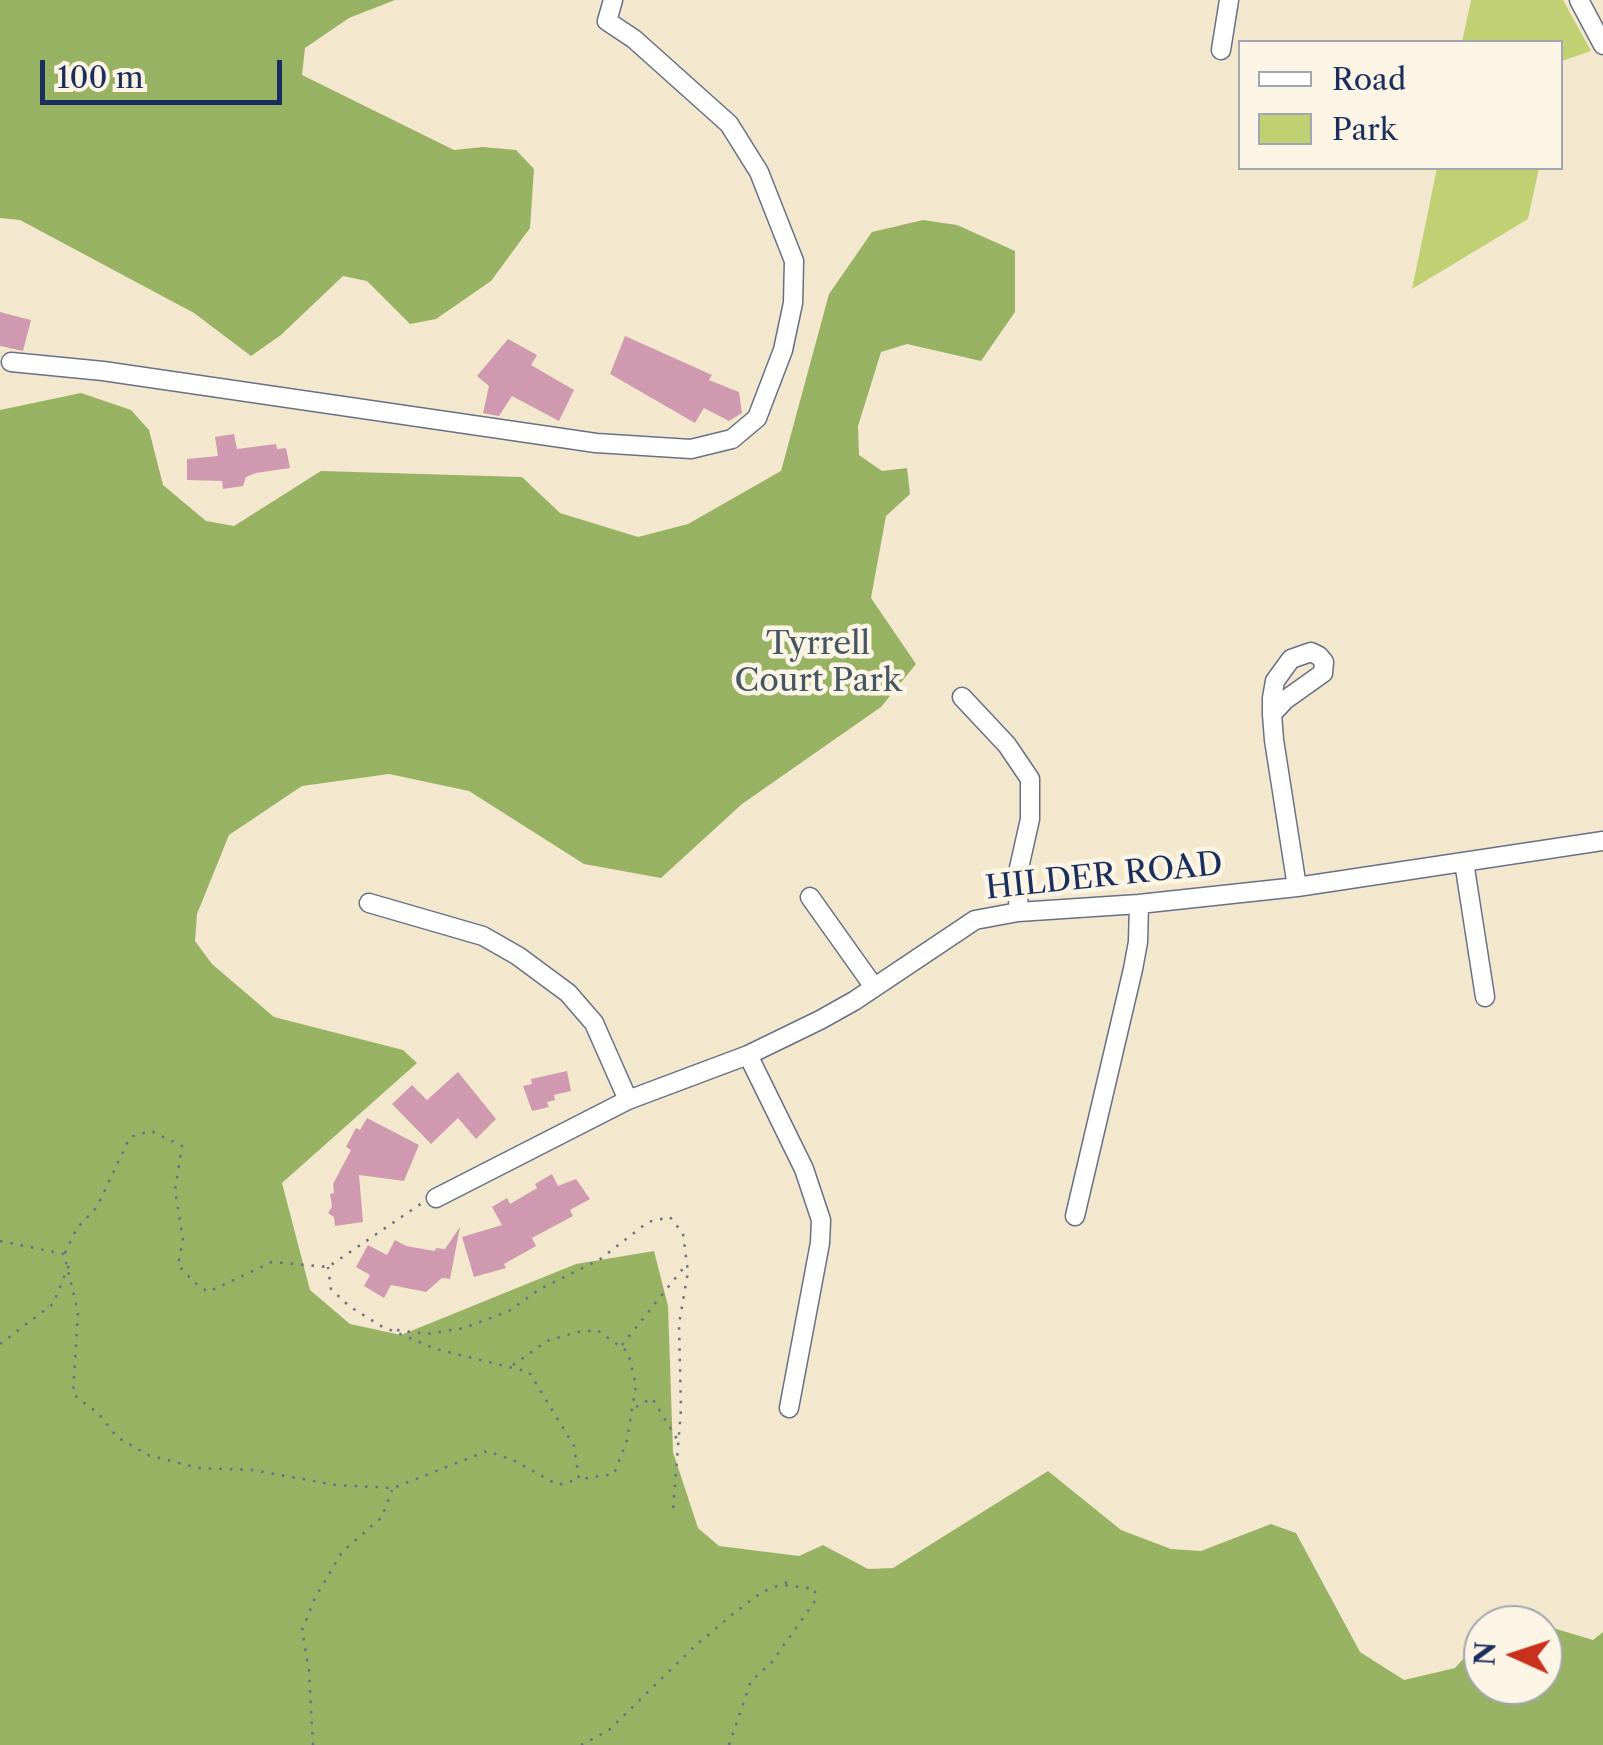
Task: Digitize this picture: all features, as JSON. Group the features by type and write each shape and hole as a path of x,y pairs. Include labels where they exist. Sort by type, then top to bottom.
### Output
{"street":[{"path":"11,362 103,370 596,442 691,449 732,439 757,418 782,350 793,303 794,261 759,172 729,124 607,20 612,0"},
{"path":"1220,50 1228,0"},
{"path":"1579,0 1603,44"},
{"path":"962,696 1006,745 1030,780 1030,819 1019,868 1018,912"},
{"path":"1272,714 1297,887"},
{"name":"HILDER ROAD","path":"436,1198 628,1100 748,1055 820,1020 974,920 1018,912 1297,887 1603,840"},
{"path":"1464,862 1485,997"},
{"path":"810,897 874,987"},
{"path":"369,902 483,936 568,993 594,1023 628,1100"},
{"path":"1075,1216 1136,956 1139,904"},
{"path":"748,1055 804,1169 821,1220 789,1408"}],"path":[{"path":"436,1198 417,1204 328,1267 272,1262 208,1292 178,1265 183,1240 174,1190 182,1146 151,1131 130,1137 98,1207 77,1228 64,1254 78,1312 73,1394 99,1414 117,1436 148,1456 198,1468 252,1470 336,1485 393,1488 487,1452 513,1460 558,1484 614,1474 627,1440 636,1385 628,1352 597,1330 576,1332 547,1341 512,1366"},
{"path":"390,1330 427,1334 464,1328 494,1316 540,1288 599,1260 648,1222 670,1217 684,1234 687,1264 679,1324 673,1510"},
{"path":"0,1241 64,1254"},
{"path":"621,1346 687,1264"},
{"path":"0,1344 53,1304 69,1266"},
{"path":"328,1267 331,1289 348,1306 390,1330 436,1349 529,1372 574,1446 579,1479"},
{"path":"633,1409 652,1398 678,1440"},
{"path":"313,1745 309,1671 302,1630 315,1598 342,1552 382,1516 393,1488"},
{"path":"581,1745 609,1730 733,1614 762,1592 794,1580"},
{"path":"729,1745 750,1681 772,1662 815,1602 815,1589 782,1584"}],"green space":[{"path":"0,0 395,0 349,18 305,48 302,75 454,150 516,150 534,169 530,228 491,281 436,319 410,324 367,281 343,276 281,335 251,356 194,313 20,220 0,218"},
{"path":"1471,0 1563,0 1591,51 1563,61 1563,40 1462,40"},
{"path":"1437,170 1539,170 1528,219 1412,289"},
{"name":"Tyrrell Court Park","path":"923,220 957,225 1015,251 1015,312 981,361 907,344 881,352 858,426 859,455 882,471 907,468 910,494 886,516 871,598 916,664 881,707 742,804 661,878 584,864 469,791 389,774 302,786 229,835 197,914 195,941 212,964 274,1017 403,1050 417,1063 282,1183 310,1290 350,1324 401,1335 576,1264 654,1251 668,1306 673,1452 698,1528 719,1546 799,1556 823,1545 868,1569 893,1568 1048,1471 1121,1530 1171,1549 1201,1551 1271,1524 1296,1533 1360,1652 1404,1680 1455,1668 1463,1659 1463,1705 1563,1705 1563,1631 1593,1640 1603,1632 1603,1745 0,1745 0,410 81,393 131,410 149,430 163,485 206,521 234,526 321,471 522,477 560,513 638,537 688,524 781,471 829,294 872,232"}],"building":[{"path":"0,312 31,320 23,351 0,346"},
{"path":"625,336 712,375 709,380 739,392 742,413 729,421 704,408 695,423 610,374"},
{"path":"508,339 537,355 531,365 574,390 559,421 512,396 499,416 483,413 489,386 477,376"},
{"path":"234,434 237,449 276,444 277,449 286,448 290,468 256,473 246,477 243,486 223,489 222,481 187,480 187,459 218,456 215,437"},
{"path":"567,1071 571,1091 554,1095 555,1100 547,1102 549,1107 532,1111 523,1086 532,1084 531,1079"},
{"path":"458,1072 496,1119 476,1139 458,1118 431,1144 392,1104 412,1085 427,1100"},
{"path":"367,1118 419,1145 404,1181 359,1175 363,1222 335,1226 334,1217 328,1213 332,1207 330,1194 334,1193 333,1184 351,1150 346,1147 356,1128 360,1130"},
{"path":"552,1174 558,1186 576,1179 590,1199 570,1210 573,1216 532,1238 536,1246 504,1264 506,1268 474,1277 462,1237 502,1225 492,1207 507,1198 510,1204"},
{"path":"460,1227 450,1279 442,1278 426,1292 391,1285 384,1298 364,1286 370,1275 356,1267 368,1245 387,1255 395,1240 435,1251 445,1249"}]}
